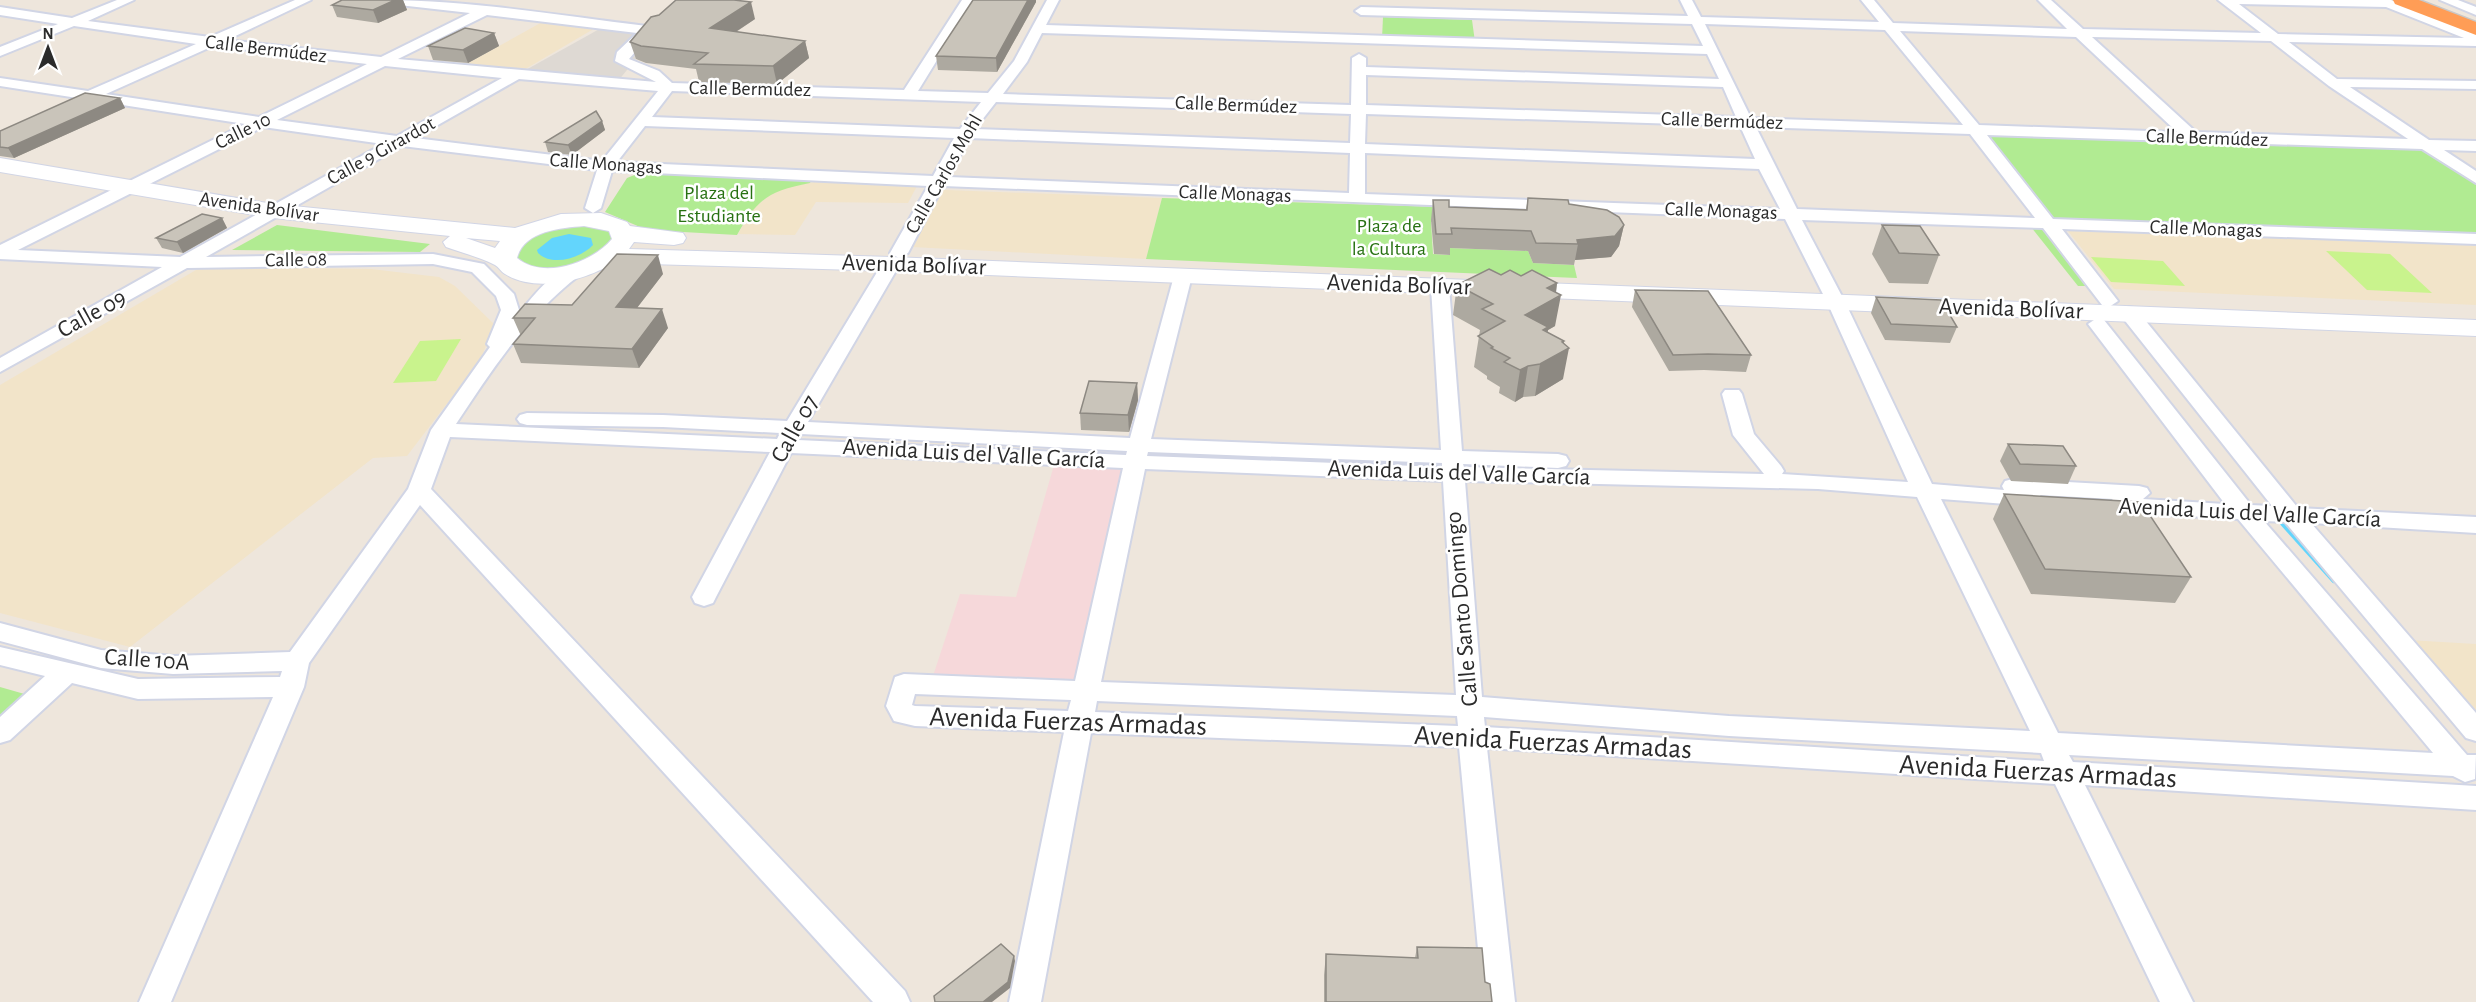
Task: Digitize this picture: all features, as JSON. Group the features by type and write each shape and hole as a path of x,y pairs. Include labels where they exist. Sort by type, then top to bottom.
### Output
{"highway":[{"path":"2425,0 2466,12"},
{"path":"2390,1 2476,29"}],"street":[{"path":"0,52 128,0"},
{"path":"65,107 305,0"},
{"path":"390,0 647,30 657,28 685,0"},
{"path":"909,93 968,0"},
{"name":"Calle Carlos Mohl","path":"895,258 965,132 1020,62 1053,0"},
{"path":"1686,0 1713,50 1744,121 1833,296 1922,486 2177,1002"},
{"path":"1868,0 1976,131 2046,223 2476,731"},
{"path":"2044,0 2193,138"},
{"path":"2225,0 2390,1 2476,40"},
{"path":"2225,0 2334,83 2476,178"},
{"path":"1357,199 1360,6 1479,28 1713,50"},
{"name":"Calle 10","path":"0,253 487,10"},
{"name":"Calle Bermúdez","path":"0,11 211,42 380,62 515,76 668,87 909,93 1976,131 2476,146"},
{"path":"1038,29 1361,39 1479,28 1698,21 2276,38 2476,40"},
{"path":"610,256 624,239 606,220 606,166 668,87 664,80 655,74 622,61 622,55 647,30"},
{"path":"1358,71 1726,82"},
{"name":"Calle 9 Girardot","path":"185,263 515,76"},
{"name":"Calle Monagas","path":"0,82 260,123 606,166 1357,199 2476,239"},
{"path":"2334,83 2476,84"},
{"path":"640,121 1765,164"},
{"name":"Avenida Bolívar","path":"0,165 123,190 267,215 435,239 478,249 504,260 509,267 528,274 574,271 610,256 895,258 2119,307 2476,316"},
{"name":"Avenida Bolívar","path":"0,174 123,190"},
{"name":"Avenida Bolívar","path":"267,215 520,236 540,227 564,221 606,220 643,236 895,258 1183,276 1440,287 1833,296"},
{"path":"504,260 504,252 520,236"},
{"name":"Calle 08","path":"0,253 185,263 433,259 478,268 505,294 510,310 502,335 486,364"},
{"name":"Calle 07","path":"704,597 789,437 895,258"},
{"name":"Calle 09","path":"0,366 185,263"},
{"path":"156,1002 291,687 297,661 419,490 447,424 486,364 551,288 574,271"},
{"path":"1025,1002 1086,690 1137,454 1183,276"},
{"name":"Calle Santo Domingo","path":"1440,287 1472,737 1498,1002"},
{"name":"Avenida Bolívar","path":"2119,307 2476,328"},
{"path":"2097,324 2241,507 2470,770"},
{"path":"1732,394 1744,435 1773,471"},
{"name":"Avenida Luis del Valle García","path":"447,424 1922,486 2287,509 2476,511"},
{"name":"Avenida Luis del Valle García","path":"1451,465 1773,471 1922,486"},
{"path":"419,490 894,1002"},
{"name":"Avenida Luis del Valle García","path":"2287,509 2476,525"},
{"name":"Calle 10A","path":"0,632 101,659 173,665 297,661"},
{"name":"Calle 10A","path":"0,656 138,689 291,687"},
{"path":"0,733 66,673"},
{"name":"Avenida Fuerzas Armadas","path":"2470,770 2048,742 1729,726 1470,706 1086,690 904,684 899,706 903,714 915,716 1472,737 2064,775 2476,798"}],"shaded area":[{"path":"544,21 597,27 517,74 463,66"},
{"path":"603,27 657,33 618,81 515,76"},
{"path":"813,182 917,186 908,203 816,202 795,235 738,234 752,209 778,189"},
{"path":"940,191 1162,198 1146,259 912,247"},
{"path":"2064,226 2476,243 2476,305 2114,289"},
{"path":"201,267 371,269 439,277 455,286 494,324 481,359 407,456 373,458 130,647 0,613 0,385"},
{"path":"1054,465 1144,469 1099,688 932,679 960,594 1016,597"},
{"path":"2408,640 2476,644 2476,714"}],"green space":[{"path":"1383,17 1472,20 1475,42 1382,39"},
{"path":"1976,131 2428,145 2476,180 2476,239 2046,223 2096,286 2078,286 2027,222 2045,223"},
{"name":"Plaza del Estudiante","path":"642,172 812,179 810,183 784,189 766,198 744,222 737,235 647,230 605,212 627,178"},
{"name":"Plaza de la Cultura","path":"1162,198 1562,211 1431,222 1433,254 1449,255 1449,248 1528,251 1533,263 1574,265 1577,278 1146,259"},
{"path":"277,225 430,244 420,252 232,250"},
{"path":"587,225 610,231 614,245 566,270 524,267 515,255 520,246 536,235 546,231"},
{"path":"2326,251 2390,254 2432,293 2367,290"},
{"path":"2091,257 2163,261 2185,286 2111,282"},
{"path":"461,339 436,381 393,383 420,341"},
{"path":"0,687 28,695 0,720"}],"water":[{"path":"569,234 591,238 593,245 581,254 566,259 551,259 538,253 537,250 552,238"}],"building":[{"path":"342,0 395,0 373,10 332,5"},
{"path":"676,0 751,2 710,28 805,41 773,66 694,64 708,53 641,46 630,42 651,17 659,15"},
{"path":"973,0 1028,0 996,58 936,56"},
{"path":"465,28 494,33 463,50 428,46"},
{"path":"85,93 120,98 8,148 0,147 0,131"},
{"path":"596,111 602,121 568,145 545,142"},
{"path":"1528,198 1568,200 1569,204 1607,210 1619,217 1624,225 1615,236 1577,240 1578,244 1536,243 1531,231 1451,228 1452,234 1436,234 1433,200 1449,200 1449,207 1527,210"},
{"path":"202,214 222,218 177,242 156,238"},
{"path":"1882,225 1920,226 1939,255 1899,253"},
{"path":"617,254 658,255 616,307 662,309 632,349 513,344 535,318 513,318 525,304 572,305"},
{"path":"1489,269 1501,275 1510,270 1521,276 1532,270 1557,283 1547,288 1561,295 1525,315 1548,327 1543,330 1564,341 1562,342 1569,348 1540,364 1520,370 1504,362 1510,358 1491,348 1493,347 1478,336 1505,321 1482,309 1493,304 1457,285"},
{"path":"1635,290 1708,291 1751,355 1673,355"},
{"path":"1876,297 1941,300 1957,327 1891,324"},
{"path":"1089,381 1137,383 1128,415 1080,413"},
{"path":"2008,444 2063,446 2076,466 2020,464"},
{"path":"2004,494 2141,502 2191,577 2045,569"},
{"path":"1001,944 1014,956 1008,982 983,1002 935,1002 934,996"},
{"path":"1417,947 1482,948 1485,982 1490,984 1492,1002 1326,1002 1326,954 1418,958"}],"waterway":[{"path":"2282,522 2334,580"}]}
